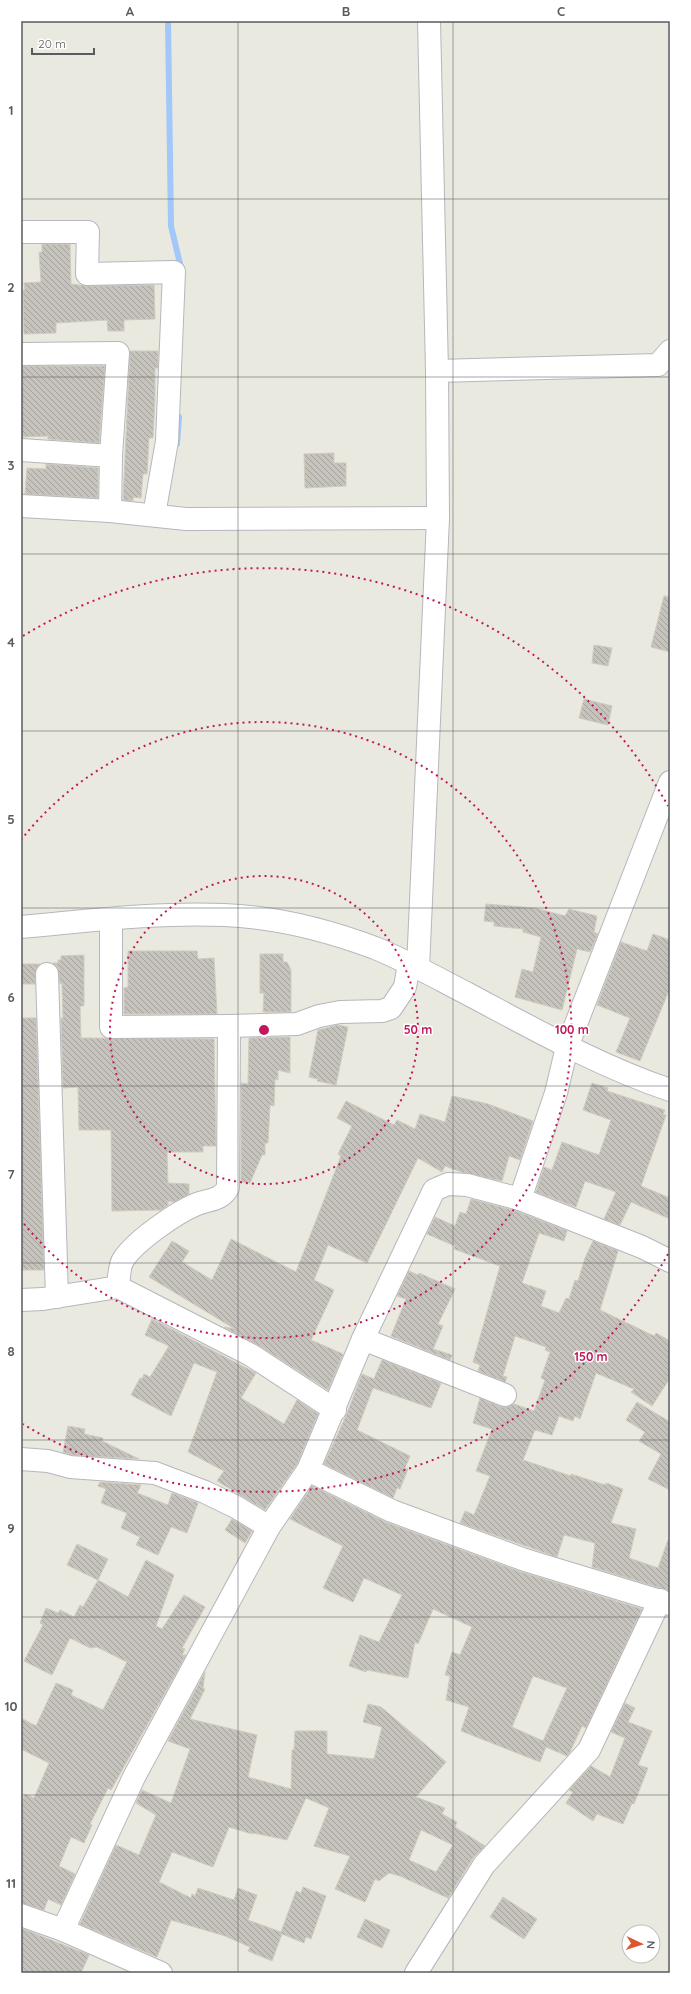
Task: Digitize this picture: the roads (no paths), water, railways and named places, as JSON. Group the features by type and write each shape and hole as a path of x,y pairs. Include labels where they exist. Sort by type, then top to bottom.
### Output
{"street":[{"path":"111,919 111,1027 297,1024 319,1016 340,1012 382,1011 391,1008 405,987 414,966 438,518 437,371 429,21"},
{"path":"21,232 88,232 87,274 174,272 167,441 158,515"},
{"path":"437,371 658,365 670,351"},
{"path":"21,354 118,352 111,456 110,511"},
{"path":"21,450 111,456"},
{"path":"21,506 110,511 186,519 438,518"},
{"path":"520,1199 556,1093 567,1047 670,782"},
{"path":"21,927 175,914 225,915 292,924 342,937 376,949 414,966 567,1047 620,1072 670,1090"},
{"path":"47,974 57,1297"},
{"path":"118,1287 122,1260 144,1238 181,1212 198,1204 213,1201 224,1195 228,1188 229,1026"},
{"path":"63,1930 134,1777 269,1528 308,1470 335,1410 363,1339 434,1190 448,1184 467,1185 520,1199 642,1247 670,1261"},
{"path":"21,1300 57,1297 118,1287 251,1355 335,1410"},
{"path":"363,1339 505,1395"},
{"path":"21,1459 48,1461 70,1467 155,1473 205,1492 236,1507 269,1528"},
{"path":"308,1470 392,1511 525,1560 665,1602 589,1750 484,1865 416,1973"},
{"path":"21,1915 63,1930 161,1973"}],"waterway":[{"path":"168,21 171,226 182,272"},
{"path":"177,444 179,417"}]}
